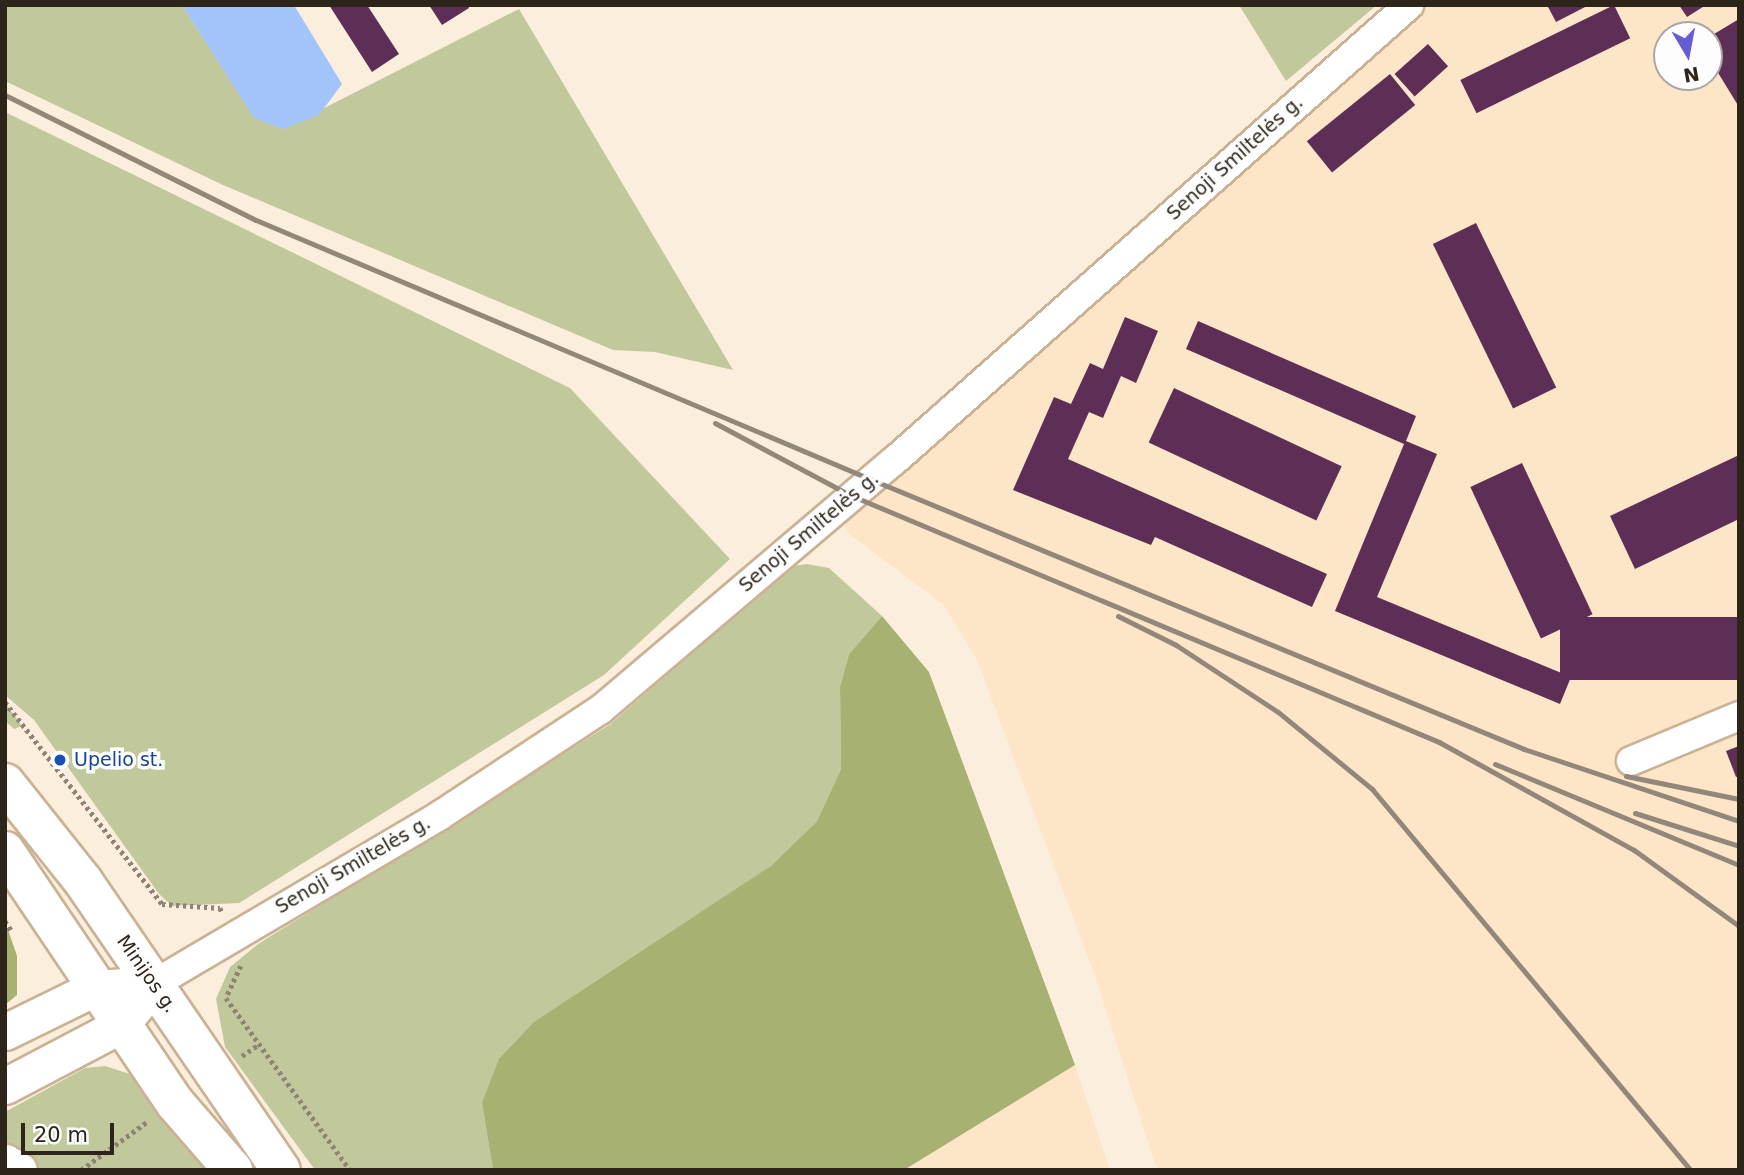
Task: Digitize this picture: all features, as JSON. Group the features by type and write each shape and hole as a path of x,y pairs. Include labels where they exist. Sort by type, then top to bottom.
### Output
{"main road":[{"name":"Minijos g.","path":"5,783 43,825 281,1170"},
{"path":"5,851 175,1103 233,1170"}],"street":[{"name":"Senoji Smiltelės g.","path":"154,984 439,816 600,710 902,454 1409,5"},
{"path":"1630,761 1739,716"},
{"path":"5,1032 95,988 154,984"},
{"path":"5,1086 121,1025 154,984"},
{"path":"5,1162 19,1170"}],"path":[{"path":"5,921 11,930"}],"shaded area":[{"path":"1430,5 1739,5 1739,1170 1157,1170 1095,976 977,660 944,605 849,534 845,526 848,515"},
{"path":"1075,1065 1110,1170 904,1170"}],"green space":[{"path":"5,5 182,5 254,117 283,129 519,9 733,370 655,352 613,350 223,185 5,81"},
{"path":"1239,5 1377,5 1286,81"},
{"path":"5,112 570,388 730,559 604,675 239,903 172,906 159,894 34,720 5,695"},
{"path":"807,564 829,568 882,616 849,654 840,687 841,769 817,821 771,866 482,1103 493,1170 315,1170 225,1047 216,999 230,967 258,944 609,725 793,566"},
{"path":"882,616 929,672 1075,1065 904,1170 493,1170 482,1103 499,1059 534,1022 771,866 817,821 841,769 840,687 849,654"},
{"path":"5,702 22,726 14,729 5,721"},
{"path":"5,921 17,956 17,995 5,1005"},
{"path":"105,1066 133,1075 207,1170 37,1170 5,1152 5,1112 85,1068"}],"water":[{"path":"182,5 294,5 342,84 319,115 283,129 254,118"}],"building":[{"path":"329,5 367,5 399,54 372,72"},
{"path":"429,5 468,5 469,8 442,25"},
{"path":"1547,5 1589,5 1556,22"},
{"path":"1614,5 1630,38 1477,113 1460,80"},
{"path":"1679,5 1706,5 1687,17"},
{"path":"1739,19 1739,107 1723,81 1723,29"},
{"path":"1428,44 1448,66 1415,96 1395,74"},
{"path":"1390,74 1415,105 1332,172 1307,141"},
{"path":"1476,223 1556,387 1513,409 1433,244"},
{"path":"1125,317 1158,331 1136,383 1121,376 1103,418 1089,412 1068,459 1327,574 1312,607 1155,537 1151,545 1013,490 1054,397 1071,404 1090,363 1103,369"},
{"path":"1198,321 1416,416 1406,441 1437,454 1377,597 1571,677 1560,704 1335,611 1404,444 1186,349"},
{"path":"1174,388 1342,466 1316,521 1149,442"},
{"path":"1739,455 1739,519 1635,569 1610,516"},
{"path":"1522,463 1593,614 1541,638 1470,487"},
{"path":"1560,617 1739,617 1739,680 1560,680"},
{"path":"1739,746 1739,776 1736,777 1726,751"}],"railway":[{"path":"5,95 256,220 870,479 1524,749 1739,821"},
{"path":"715,423 850,495 1439,742 1634,850 1739,926"},
{"path":"1118,616 1176,645 1278,712 1372,789 1691,1170"},
{"path":"1495,764 1739,865"},
{"path":"1626,776 1739,799"},
{"path":"1635,813 1739,846"}],"place":[{"name":"Upelio st.","path":"60,760"}]}
